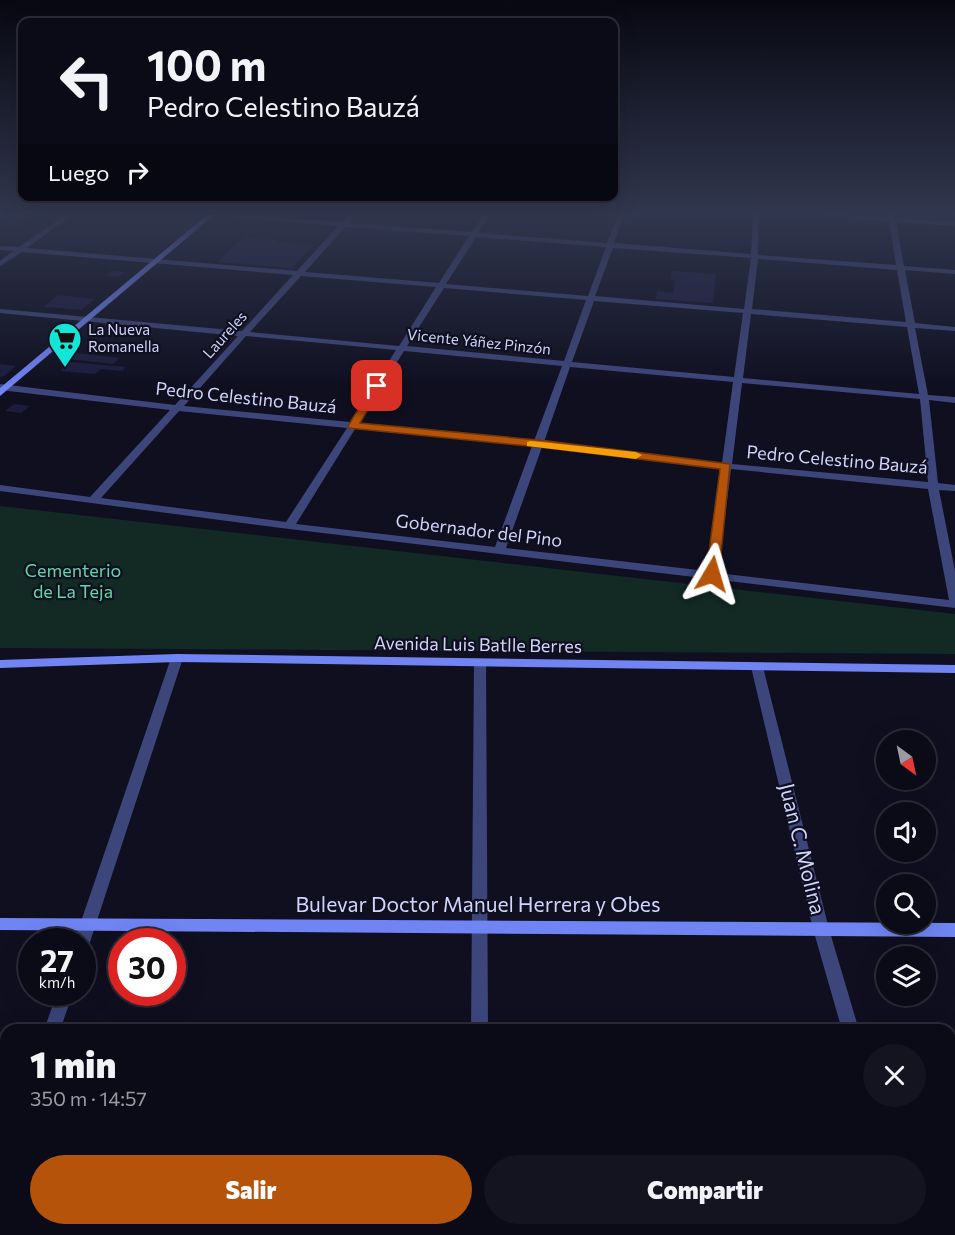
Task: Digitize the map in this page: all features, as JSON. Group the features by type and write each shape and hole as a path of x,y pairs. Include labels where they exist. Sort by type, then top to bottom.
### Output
{"main road":[{"path":"2,389 143,273"},
{"name":"Avenida Luis Batlle Berres","path":"0,664 177,658 955,669"},
{"name":"Bulevar Doctor Manuel Herrera y Obes","path":"0,924 480,925 955,930"}],"street":[{"path":"285,273 955,329"},
{"path":"289,526 450,273"},
{"path":"499,551 600,273"},
{"path":"712,574 751,273"},
{"path":"902,273 924,398 933,486 955,602"},
{"name":"Laureles","path":"94,499 300,274"},
{"name":"Vicente Yáñez Pinzón","path":"0,311 955,400"},
{"name":"Pedro Celestino Bauzá","path":"2,389 955,488"},
{"name":"Gobernador del Pino","path":"0,488 289,526 955,602"},
{"path":"86,928 177,658"},
{"path":"480,663 480,1024"},
{"name":"Juan C. Molina","path":"757,667 821,929 849,1024"},
{"path":"54,1024 60,1006"}],"green space":[{"name":"Cementerio de La Teja","path":"0,506 955,614 955,654 0,648"}],"building":[{"path":"109,273 123,273 118,277 104,276"},
{"path":"672,273 716,274 713,303 656,299 657,291 673,293 675,280 671,280"},
{"path":"58,295 95,299 81,310 44,307"},
{"path":"75,353 120,358 113,364 67,359"},
{"path":"70,362 126,367 122,371 101,369 95,374 60,371"},
{"path":"0,364 16,366 0,377"},
{"path":"14,404 30,406 21,413 5,411"}],"slow traffic":[{"path":"531,444 636,455"}],"place":[{"name":"La Nueva Romanella","path":"65,368"}],"route":[{"path":"377,386 353,426 548,445 726,466 712,574"}]}
